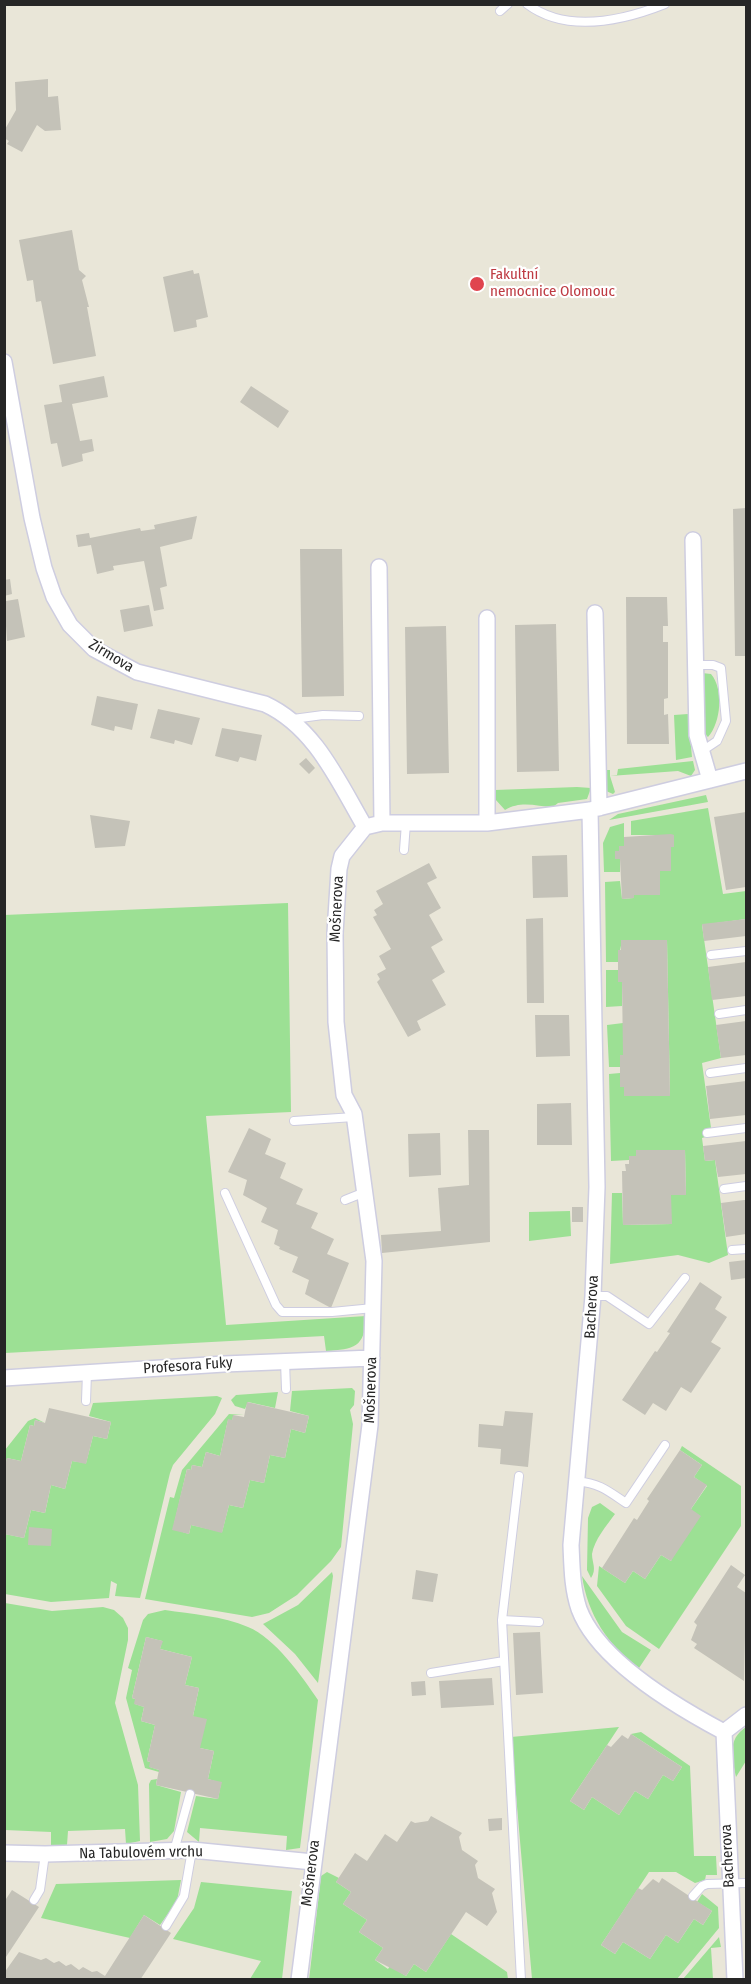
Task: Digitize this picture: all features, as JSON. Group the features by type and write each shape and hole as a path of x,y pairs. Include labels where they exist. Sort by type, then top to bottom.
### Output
{"street":[{"name":"Zirmova","path":"4,362 32,518 44,568 51,590 70,625 94,649 137,672 265,704 292,719 322,754 365,827"},
{"path":"693,540 697,735 710,780"},
{"path":"379,567 382,823"},
{"path":"595,809 596,613"},
{"path":"487,618 487,823"},
{"path":"365,827 382,823 487,823 595,809 747,771"},
{"name":"Bacherova","path":"595,809 597,1187 593,1296 579,1482 571,1545 573,1584 580,1610 613,1658 724,1731 735,1980"},
{"name":"Mošnerova","path":"299,1980 370,1425 374,1261 354,1118 345,1095 336,1022 335,933 339,869 342,856 365,827"},
{"name":"Profesora Fuky","path":"4,1378 372,1358"},
{"path":"724,1731 747,1715"},
{"name":"Na Tabulovém vrchu","path":"4,1852 45,1854 192,1850 313,1862"}],"lane":[{"path":"500,10 508,4"},
{"path":"526,4 560,18 603,22 665,4"},
{"path":"701,665 722,668 726,721 717,741 702,751"},
{"path":"292,719 359,716"},
{"path":"404,850 406,823"},
{"path":"711,955 747,951"},
{"path":"719,1014 747,1010"},
{"path":"710,1073 747,1068"},
{"path":"294,1121 354,1118"},
{"path":"707,1134 747,1128"},
{"path":"724,1189 747,1186"},
{"path":"345,1200 365,1192"},
{"path":"225,1193 276,1305 282,1312 332,1312 373,1308"},
{"path":"732,1250 747,1249"},
{"path":"593,1296 607,1296 650,1324 685,1278"},
{"path":"285,1361 286,1389"},
{"path":"86,1401 87,1373"},
{"path":"579,1482 590,1482 601,1486 626,1503 665,1444"},
{"path":"519,1476 502,1620 521,1980"},
{"path":"502,1620 539,1622"},
{"path":"431,1673 504,1661"},
{"path":"174,1851 190,1794"},
{"path":"166,1926 184,1896 192,1850"},
{"path":"34,1900 40,1890 45,1854"},
{"path":"693,1896 702,1886 747,1883"}],"green space":[{"path":"702,673 711,674 718,688 719,697 716,723 708,737 703,732"},
{"path":"688,714 692,757 676,760 674,715"},
{"path":"693,761 695,770 691,776 678,771 610,776 617,775 618,769"},
{"path":"602,770 610,770 615,792 613,794 606,791"},
{"path":"591,788 587,799 558,803 553,807 517,805 505,810 495,799 495,790"},
{"path":"706,795 708,802 609,820 618,814"},
{"path":"708,808 723,894 746,891 746,919 702,925 721,1058 702,1063 712,1135 702,1138 705,1161 715,1160 728,1255 709,1263 678,1255 610,1264 612,1193 622,1193 623,1225 671,1224 671,1195 686,1195 685,1150 637,1150 636,1156 629,1156 629,1160 611,1161 609,1074 620,1073 620,1086 624,1087 624,1096 670,1095 667,940 622,940 618,962 606,962 605,882 620,881 622,899 633,898 634,895 660,894 660,871 671,871 671,847 674,847 674,835 631,835 631,821"},
{"path":"624,823 624,846 619,846 615,859 620,859 620,872 604,872 603,843 610,827"},
{"path":"288,903 291,1112 206,1116 226,1325 366,1316 360,1341 351,1347 326,1351 324,1336 5,1353 4,915"},
{"path":"606,970 618,970 618,982 622,982 622,1006 606,1007"},
{"path":"623,1023 623,1055 620,1055 620,1067 609,1067 607,1025"},
{"path":"570,1211 571,1236 529,1241 529,1212"},
{"path":"352,1388 355,1391 354,1405 350,1410 353,1424 341,1547 331,1561 297,1595 269,1613 252,1617 145,1599 170,1497 174,1498 182,1470 229,1414 244,1415 234,1415 232,1420 228,1420 220,1456 206,1452 202,1467 192,1465 191,1470 187,1469 173,1529 189,1534 191,1525 222,1532 229,1505 243,1508 250,1480 264,1483 270,1455 285,1458 291,1429 305,1433 309,1416 290,1411 292,1391"},
{"path":"278,1392 275,1408 248,1402 245,1409 235,1406 231,1400 236,1395"},
{"path":"217,1396 222,1398 215,1414 173,1465 140,1598 115,1596 117,1584 111,1581 109,1598 51,1602 5,1594 5,1534 24,1538 31,1510 45,1513 51,1485 65,1489 72,1461 86,1463 93,1436 107,1439 111,1422 89,1416 93,1403"},
{"path":"35,1418 45,1423 35,1420 34,1426 30,1425 21,1461 7,1458 5,1469 5,1450 28,1421"},
{"path":"682,1446 741,1486 741,1526 659,1649 626,1626 597,1586 599,1566 625,1583 633,1571 645,1579 661,1555 671,1561 691,1509 707,1486 694,1477 702,1465 680,1450"},
{"path":"600,1503 615,1514 595,1543 592,1554 594,1569 591,1578 587,1570 588,1518 592,1507"},
{"path":"332,1572 318,1683 295,1654 263,1624 298,1605"},
{"path":"582,1576 622,1632 651,1650 639,1668 617,1649 601,1628 589,1603"},
{"path":"5,1603 52,1611 103,1607 114,1610 123,1618 128,1628 128,1640 115,1703 138,1785 140,1841 126,1844 125,1829 68,1831 67,1845 51,1846 51,1832 5,1830"},
{"path":"165,1610 228,1620 258,1632 287,1659 318,1700 300,1848 286,1850 287,1836 200,1828 199,1842 187,1832 196,1796 218,1799 221,1783 208,1779 214,1751 200,1748 193,1716 199,1688 185,1685 192,1657 160,1649 162,1641 146,1637 132,1698 135,1699 135,1704 144,1707 141,1721 155,1725 147,1761 150,1762 150,1767 159,1772 145,1768 126,1698 132,1670 128,1668 143,1620 148,1614"},
{"path":"619,1727 570,1801 584,1810 592,1797 619,1815 635,1791 648,1799 663,1775 673,1781 682,1767 631,1734 641,1732 690,1766 694,1856 716,1856 717,1875 706,1875 705,1880 695,1883 676,1872 649,1872 601,1945 615,1954 623,1942 650,1959 666,1935 678,1943 694,1919 703,1925 712,1911 697,1902 702,1894 718,1907 719,1928 677,1979 532,1979 511,1737"},
{"path":"746,1727 746,1761 736,1777 732,1755 733,1743"},
{"path":"157,1779 156,1785 181,1792 174,1831 167,1839 150,1842 149,1784 151,1780"},
{"path":"327,1872 339,1878 336,1882 351,1892 343,1904 367,1920 359,1932 383,1948 375,1960 388,1969 390,1966 406,1976 414,1964 426,1972 451,1934 507,1972 508,1979 309,1980 321,1876"},
{"path":"181,1880 177,1901 160,1925 144,1915 130,1938 41,1918 56,1884"},
{"path":"201,1882 292,1891 282,1979 250,1979 261,1961 173,1939 194,1908"},
{"path":"719,1937 721,1947 711,1948 713,1979 683,1979"}],"building":[{"path":"48,79 48,97 58,96 61,130 45,131 37,125 22,152 7,144 9,141 4,138 4,131 16,110 15,82"},
{"path":"72,230 79,270 86,276 82,280 89,307 87,307 96,356 53,364 41,301 36,302 33,280 27,281 19,240"},
{"path":"193,270 194,274 199,273 208,317 196,320 197,327 174,332 163,277"},
{"path":"104,376 108,397 72,404 80,441 92,439 94,451 82,454 83,461 62,467 57,443 51,444 44,405 62,402 59,385"},
{"path":"251,386 289,411 278,428 240,402"},
{"path":"746,508 746,656 735,656 733,509"},
{"path":"197,516 192,539 160,547 167,586 160,588 164,609 154,611 144,561 113,566 114,570 97,574 91,545 78,547 76,535 89,533 90,538 140,528 141,531 155,529 154,525"},
{"path":"300,549 342,549 344,696 302,697"},
{"path":"10,579 12,594 4,596 4,580"},
{"path":"4,596 6,601 18,599 25,637 7,641"},
{"path":"626,597 667,597 668,626 663,626 663,642 668,642 668,698 664,699 664,715 668,714 669,744 627,744"},
{"path":"149,605 153,626 124,632 120,610"},
{"path":"556,624 559,771 517,772 515,625"},
{"path":"446,626 449,773 407,774 405,627"},
{"path":"97,696 138,704 132,730 115,726 114,731 91,725"},
{"path":"158,709 200,718 192,745 175,740 174,744 150,738"},
{"path":"222,728 262,735 256,761 240,757 238,762 215,756"},
{"path":"306,758 315,768 309,774 299,764"},
{"path":"746,812 746,887 726,890 714,817"},
{"path":"90,815 130,821 125,846 95,848"},
{"path":"674,835 674,847 671,847 671,871 660,871 660,895 634,895 634,898 622,899 620,859 615,859 615,851 619,851 619,846 624,846 624,837"},
{"path":"567,855 568,897 533,898 532,856"},
{"path":"429,863 437,878 427,883 441,908 429,915 443,940 431,947 445,972 432,980 446,1005 417,1021 421,1030 408,1037 377,982 380,979 377,974 386,969 379,956 391,949 373,917 377,915 374,910 383,904 376,891"},
{"path":"543,918 544,1003 527,1003 526,919"},
{"path":"746,919 746,936 704,941 702,924"},
{"path":"621,940 667,940 670,1096 624,1096 624,1087 620,1087 620,1055 623,1055 622,982 618,982 618,950 621,950"},
{"path":"746,962 746,996 712,1000 708,967"},
{"path":"535,1015 569,1015 570,1056 536,1057"},
{"path":"746,1021 746,1055 721,1058 716,1025"},
{"path":"746,1081 746,1115 710,1119 706,1086"},
{"path":"571,1103 572,1145 537,1145 537,1104"},
{"path":"249,1128 271,1139 265,1154 286,1163 280,1178 303,1189 296,1204 318,1213 311,1228 334,1239 327,1254 349,1263 331,1308 305,1294 309,1280 292,1272 298,1257 279,1249 280,1247 274,1244 278,1230 261,1222 267,1208 243,1195 247,1180 228,1172"},
{"path":"468,1130 489,1130 490,1242 382,1253 381,1235 441,1231 438,1188 469,1185"},
{"path":"440,1133 441,1175 409,1177 408,1134"},
{"path":"746,1141 746,1174 718,1177 715,1160 705,1161 703,1146"},
{"path":"636,1150 685,1150 686,1195 671,1195 672,1224 623,1225 622,1171 626,1171 625,1164 629,1164 629,1156 636,1156"},
{"path":"746,1200 746,1234 726,1237 721,1203"},
{"path":"572,1207 583,1207 583,1222 572,1222"},
{"path":"746,1260 746,1278 731,1280 729,1262"},
{"path":"700,1282 722,1297 715,1309 727,1317 711,1342 721,1348 691,1393 681,1387 666,1411 653,1403 645,1415 622,1400 670,1333 667,1332"},
{"path":"247,1402 309,1416 305,1433 291,1429 285,1458 270,1455 264,1483 250,1480 243,1508 229,1505 222,1533 191,1525 189,1534 172,1530 187,1469 191,1470 192,1465 202,1467 206,1452 220,1456 228,1419 232,1420 233,1415 244,1417"},
{"path":"49,1408 111,1422 107,1439 93,1436 86,1464 72,1461 65,1489 51,1485 45,1513 31,1510 24,1538 4,1534 4,1469 7,1458 21,1461 30,1425 34,1426 35,1420 45,1423"},
{"path":"505,1411 533,1413 528,1467 500,1464 501,1449 478,1447 479,1424 503,1426"},
{"path":"680,1450 702,1465 694,1477 707,1485 691,1509 701,1516 671,1561 661,1555 645,1579 633,1571 625,1583 602,1568 634,1518 637,1520 649,1501 647,1499"},
{"path":"29,1527 52,1529 51,1546 28,1545"},
{"path":"731,1565 745,1575 737,1587 746,1593 744,1681 694,1648 697,1644 691,1640 697,1625 694,1622"},
{"path":"416,1570 438,1574 433,1602 412,1599"},
{"path":"540,1632 543,1693 516,1695 513,1633"},
{"path":"146,1637 163,1641 160,1649 192,1657 185,1685 199,1688 193,1716 207,1719 200,1748 214,1751 208,1779 222,1782 218,1799 156,1785 159,1770 149,1767 150,1762 147,1761 155,1725 141,1721 144,1707 134,1704 135,1699 132,1698"},
{"path":"492,1678 494,1705 441,1708 439,1681"},
{"path":"425,1681 426,1695 412,1696 411,1682"},
{"path":"631,1734 682,1767 673,1781 663,1775 648,1799 635,1791 619,1815 592,1797 584,1810 570,1801 607,1745 611,1747 622,1735 628,1739"},
{"path":"431,1816 462,1833 459,1837 462,1850 478,1861 475,1865 478,1878 495,1889 492,1893 497,1912 487,1926 466,1912 426,1972 414,1964 406,1976 375,1960 383,1948 359,1932 367,1920 343,1904 351,1892 336,1882 355,1853 367,1861 385,1834 397,1842 411,1821 415,1823 428,1821"},
{"path":"502,1818 502,1830 489,1831 488,1819"},
{"path":"662,1878 712,1911 703,1925 694,1919 678,1943 666,1935 650,1959 623,1942 615,1954 601,1945 638,1888 642,1890 653,1879 659,1883"},
{"path":"12,1890 39,1907 4,1960 4,1902"},
{"path":"144,1915 171,1933 140,1980 4,1980 4,1973 19,1952 41,1960 46,1958 54,1963 59,1961 66,1966 71,1964 79,1970 83,1967 105,1976"}],"place":[{"name":"Fakultní nemocnice Olomouc","path":"477,284"}]}
